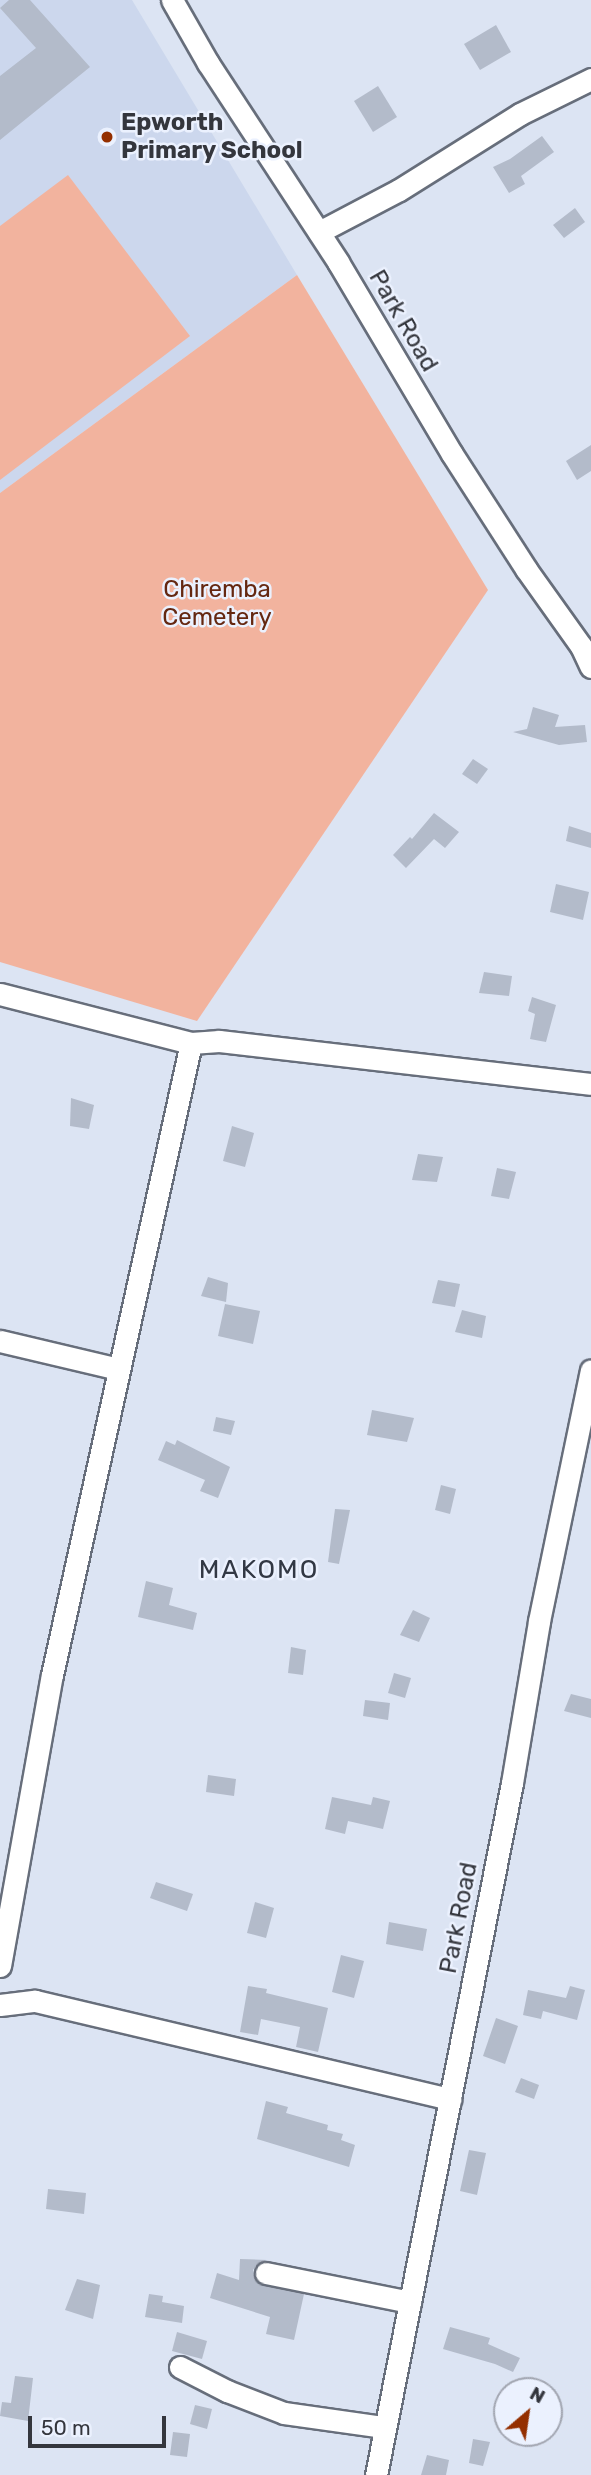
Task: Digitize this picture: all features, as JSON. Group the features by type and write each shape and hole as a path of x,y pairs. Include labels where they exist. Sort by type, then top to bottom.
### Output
{"street":[{"name":"Park Road","path":"172,0 208,62 319,232 452,454 526,569 586,643 591,667"},
{"path":"319,232 399,190 520,114 591,79"},
{"path":"0,993 191,1043 219,1041 591,1084"},
{"path":"0,1966 52,1675 191,1043"},
{"path":"0,1341 118,1369"},
{"name":"Park Road","path":"376,2475 451,2099 539,1621 585,1429 591,1370"},
{"path":"0,2005 35,2000 451,2099"},
{"path":"266,2273 410,2302"},
{"path":"180,2367 227,2391 284,2413 384,2427"}],"shaded area":[{"name":"Epworth Primary School","path":"0,0 132,0 297,275 0,493"}],"green space":[{"path":"68,175 190,336 0,480 0,226"},
{"name":"Chiremba Cemetery","path":"297,275 488,590 197,1021 0,962 0,493"}],"building":[{"path":"9,0 30,0 90,67 0,140 0,76 36,48 0,8"},
{"path":"496,25 511,52 480,70 464,44"},
{"path":"378,86 397,117 373,132 354,101"},
{"path":"542,136 554,152 521,176 525,184 509,193 493,167 510,159"},
{"path":"575,208 585,222 564,238 553,225"},
{"path":"591,445 591,471 577,480 566,461"},
{"path":"533,707 559,715 555,727 585,725 587,742 559,745 513,732 527,729"},
{"path":"473,759 488,769 477,784 462,774"},
{"path":"434,813 459,832 445,848 434,839 406,868 393,855 410,837 412,839"},
{"path":"569,826 591,833 591,848 566,841"},
{"path":"556,884 589,892 583,920 550,912"},
{"path":"484,972 512,976 509,996 479,993"},
{"path":"532,997 556,1005 546,1042 530,1039 535,1014 528,1011"},
{"path":"71,1098 94,1105 89,1129 70,1126"},
{"path":"232,1126 254,1133 245,1167 223,1161"},
{"path":"418,1154 443,1157 437,1182 412,1180"},
{"path":"497,1168 516,1172 509,1199 491,1196"},
{"path":"208,1277 228,1283 226,1302 201,1296"},
{"path":"438,1280 460,1284 455,1307 432,1303"},
{"path":"225,1304 260,1311 253,1344 218,1336"},
{"path":"462,1310 486,1316 482,1338 455,1332"},
{"path":"372,1410 414,1418 407,1442 367,1435"},
{"path":"216,1417 235,1421 231,1435 213,1431"},
{"path":"177,1440 230,1467 218,1498 200,1491 205,1480 158,1460 166,1441 175,1445"},
{"path":"441,1485 456,1489 450,1514 435,1510"},
{"path":"335,1509 350,1510 339,1564 328,1562"},
{"path":"146,1581 173,1588 169,1605 197,1613 193,1630 138,1617"},
{"path":"413,1610 430,1618 419,1642 400,1635"},
{"path":"291,1647 306,1650 303,1675 288,1673"},
{"path":"394,1673 411,1678 405,1698 388,1693"},
{"path":"571,1694 591,1699 591,1718 564,1711"},
{"path":"365,1700 390,1703 388,1720 363,1716"},
{"path":"208,1775 236,1779 234,1796 206,1792"},
{"path":"332,1797 371,1805 373,1797 390,1801 383,1829 348,1821 345,1834 325,1829"},
{"path":"156,1882 193,1894 187,1911 150,1898"},
{"path":"255,1902 274,1908 266,1938 247,1933"},
{"path":"389,1922 427,1929 423,1951 386,1944"},
{"path":"341,1955 364,1961 354,1998 332,1992"},
{"path":"248,1986 267,1989 266,1993 328,2008 318,2052 296,2047 300,2027 261,2019 258,2035 240,2032"},
{"path":"570,1986 585,1990 577,2020 543,2011 541,2019 523,2015 528,1990 566,1998"},
{"path":"496,2018 518,2026 505,2064 483,2056"},
{"path":"521,2078 539,2085 534,2099 515,2092"},
{"path":"266,2101 288,2107 286,2113 328,2125 327,2130 343,2134 341,2140 355,2145 349,2167 257,2139"},
{"path":"469,2150 486,2153 477,2195 460,2191"},
{"path":"48,2189 86,2193 84,2214 46,2209"},
{"path":"240,2259 267,2260 257,2264 253,2270 258,2283 304,2294 294,2340 266,2334 270,2317 210,2298 217,2273 239,2280"},
{"path":"77,2279 100,2285 93,2319 65,2310"},
{"path":"149,2294 163,2296 162,2302 184,2306 182,2323 145,2317"},
{"path":"450,2327 490,2338 488,2344 520,2358 513,2372 443,2349"},
{"path":"177,2332 207,2341 202,2359 172,2351"},
{"path":"15,2376 33,2378 28,2421 0,2416 2,2402 11,2403"},
{"path":"195,2405 212,2409 207,2429 190,2424"},
{"path":"173,2432 190,2434 187,2457 170,2455"},
{"path":"473,2439 490,2442 483,2466 469,2463"},
{"path":"427,2455 449,2460 446,2475 421,2475"}],"place":[{"name":"Epworth Primary School","path":"107,137"}],"district":[{"name":"MAKOMO","path":"259,1570"}]}
